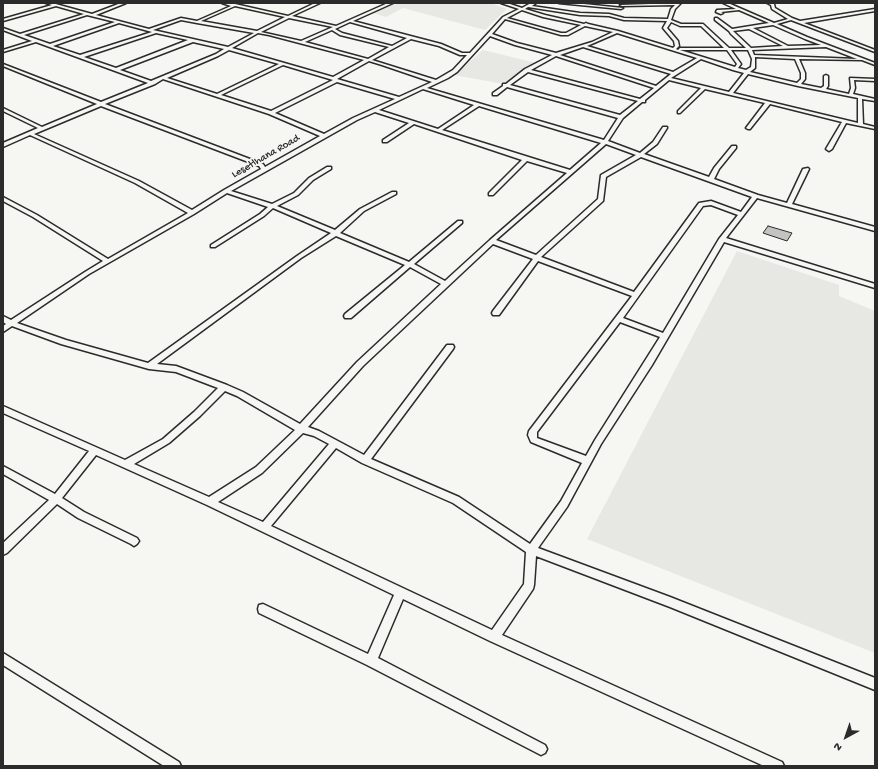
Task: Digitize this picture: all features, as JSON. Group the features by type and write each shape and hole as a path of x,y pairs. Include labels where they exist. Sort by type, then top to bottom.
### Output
{"street":[{"path":"92,15 124,3"},
{"path":"224,3 287,16 334,28 341,34 392,47"},
{"path":"197,22 239,3"},
{"path":"3,145 229,50 287,16 318,3"},
{"path":"300,43 391,3"},
{"path":"503,3 520,9 618,32 735,69 798,85 875,100"},
{"name":"Lesetlhana Road","path":"5,323 107,261 192,213 226,191 324,136 455,71 504,18 534,3"},
{"path":"555,10 562,3 622,5 677,3 668,20 668,25 665,28 676,41 677,46 675,48"},
{"path":"725,3 827,46 875,64"},
{"path":"769,3 773,6 773,8 791,19 875,51"},
{"path":"3,20 52,4 282,64 400,99"},
{"path":"379,4 384,6"},
{"path":"620,18 622,5"},
{"path":"527,6 580,14 609,14 620,18 668,20 680,25 702,25 729,50 739,64 735,69"},
{"path":"721,13 717,11 741,10"},
{"path":"800,23 875,10"},
{"path":"20,35 87,14"},
{"path":"504,18 561,34 567,34 586,24"},
{"path":"149,30 178,19 277,36 364,61 383,64 435,81"},
{"path":"716,19 731,30 732,33 750,49 754,62 753,68 747,72 731,93"},
{"path":"731,30 773,24 791,19"},
{"path":"349,21 446,47 461,54 470,54"},
{"path":"49,46 118,22"},
{"path":"750,28 788,47"},
{"path":"3,29 153,83"},
{"path":"80,57 155,32"},
{"path":"494,94 505,85 514,82 527,70 555,55 584,46 618,32"},
{"path":"489,34 519,45 658,88"},
{"path":"271,113 335,79 364,61 411,37"},
{"path":"117,69 194,40"},
{"path":"3,51 36,41"},
{"path":"584,46 704,87 875,128"},
{"path":"668,48 729,50 827,46"},
{"path":"752,56 796,57 848,61 863,60"},
{"path":"796,57 803,73 803,79 798,85"},
{"path":"210,502 259,470 301,429 360,364 492,241 605,142 621,117 672,76 700,58"},
{"path":"218,95 282,64"},
{"path":"3,65 100,104 261,165 265,170"},
{"path":"527,70 643,100"},
{"path":"822,90 826,86 826,76"},
{"path":"164,78 271,113 324,136"},
{"path":"851,95 853,88 852,79 875,80"},
{"path":"505,85 621,117"},
{"path":"680,112 704,87"},
{"path":"423,88 605,142 756,196 875,229"},
{"path":"860,97 861,125"},
{"path":"748,128 769,102"},
{"path":"438,131 477,105"},
{"path":"3,109 43,128"},
{"path":"375,110 526,160 570,172"},
{"path":"829,149 845,121"},
{"path":"385,141 412,123"},
{"path":"496,313 537,258 601,200 603,176 640,155 655,143 665,128"},
{"path":"31,134 137,182 192,213"},
{"path":"711,180 716,169 734,147"},
{"path":"491,194 526,160"},
{"path":"213,246 262,215 272,206 296,194 311,179 329,168"},
{"path":"789,204 806,169"},
{"path":"226,191 272,206 336,233 409,264 446,284"},
{"path":"149,366 299,257 336,233 362,210 394,193"},
{"path":"494,637 529,585 531,550 564,504 588,461 722,239 756,196"},
{"path":"3,199 35,216 107,261"},
{"path":"588,461 534,440 532,435 533,431 619,318 702,204 711,203 742,214"},
{"path":"348,316 460,222"},
{"path":"722,239 875,286"},
{"path":"492,241 635,295"},
{"path":"619,318 664,336"},
{"path":"5,323 64,342 143,363 149,366 176,369 224,387 301,429 316,433 365,460 456,500 531,550 670,602 875,684"},
{"path":"365,460 450,347"},
{"path":"125,464 170,438 224,387"},
{"path":"3,409 210,502 494,637 778,766"},
{"path":"264,528 335,444"},
{"path":"3,550 56,499 95,450"},
{"path":"3,470 56,499 81,515 134,541"},
{"path":"371,661 401,592"},
{"path":"263,609 371,661 541,749"},
{"path":"3,659 175,766"}],"shaded area":[{"path":"397,3 490,3 507,9 485,30 403,8 386,17 373,13"},
{"path":"483,50 536,63 504,84 454,75"},
{"path":"737,251 839,285 839,296 875,311 875,653 587,539"}],"building":[{"path":"768,226 792,233 787,241 763,233"}]}
